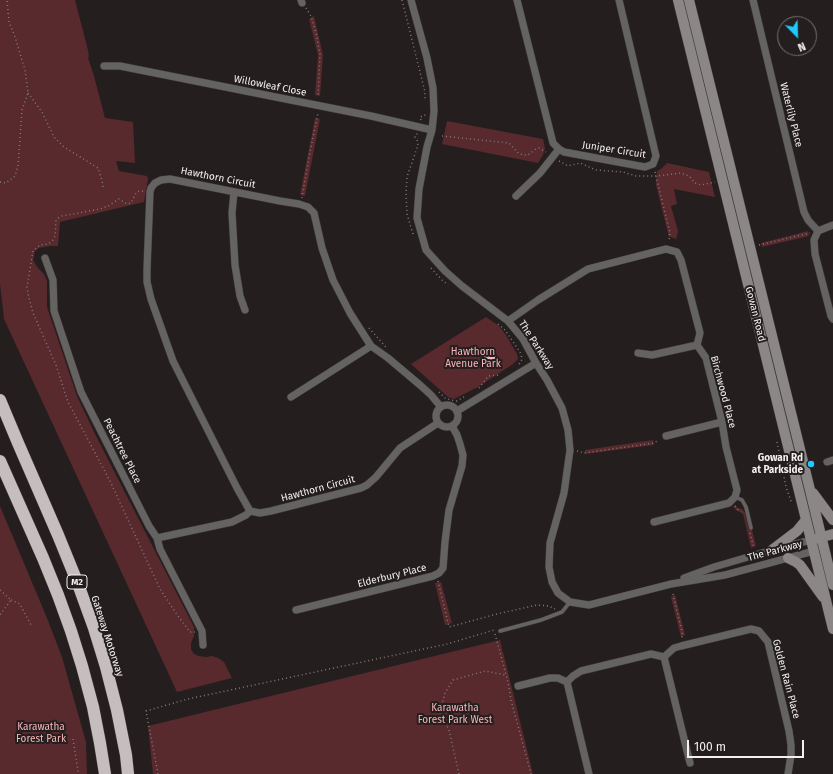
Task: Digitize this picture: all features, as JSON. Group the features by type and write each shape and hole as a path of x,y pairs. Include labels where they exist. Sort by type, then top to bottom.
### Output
{"highway":[{"name":"Gateway Motorway","path":"0,400 75,576 94,628 117,710 128,774"},
{"name":"M2","path":"0,461 46,565 71,632 93,706 105,774"}],"main road":[{"name":"Gowan Road","path":"678,0 833,629"},
{"name":"Gowan Road","path":"689,0 796,437 822,538 829,547 833,585"},
{"path":"810,490 833,520"},
{"path":"772,550 797,531 806,520"},
{"path":"811,540 833,534"},
{"path":"814,551 829,547"},
{"path":"788,558 800,565 826,602"}],"street":[{"name":"The Parkway","path":"411,0 427,58 433,88 434,111 432,130 427,147 419,189 417,218 426,250 445,271 462,286 508,321 523,339 562,408 568,430 570,450 564,493 550,543 549,567 552,582 558,593 570,602 589,605 671,584 725,575 814,551"},
{"path":"516,196 540,173 558,149 553,143 517,0"},
{"name":"Juniper Circuit","path":"558,149 564,152 645,167 653,164 656,156 619,0"},
{"name":"Waterlily Place","path":"753,0 804,212 808,220 818,231"},
{"name":"Willowleaf Close","path":"104,66 120,66 371,116 432,130"},
{"name":"Hawthorn Circuit","path":"150,192 151,188 156,183 161,180 170,179 308,207 314,213 322,248 333,280 350,313 371,346 420,385 441,407"},
{"path":"150,192 147,282 151,299 173,361 237,488 250,510 246,515 232,522 157,538"},
{"path":"234,192 232,213 235,265 244,310"},
{"path":"833,225 818,231 814,240 815,254 833,319"},
{"path":"508,321 538,300 588,269 666,249 677,252 682,260 700,333 697,345 652,355 638,353"},
{"name":"Peachtree Place","path":"45,258 53,280 54,311 81,392 149,526 157,538 160,549 202,631 203,645"},
{"name":"Birchwood Place","path":"697,345 706,358 737,490 735,497"},
{"path":"291,397 371,346"},
{"path":"457,411 536,363"},
{"path":"446,405 455,408 457,411 458,420 452,426 444,427 438,423 436,414 441,407 446,405"},
{"path":"666,436 722,422"},
{"name":"Hawthorn Circuit","path":"250,510 260,513 271,511 361,488 376,477 400,448 438,423"},
{"name":"Elderbury Place","path":"296,610 439,573 443,568 449,510 462,466 463,455 457,435 452,426"},
{"path":"654,522 729,503 735,497"},
{"name":"The Parkway","path":"671,584 714,567 811,540"},
{"name":"Golden Rain Place","path":"664,657 674,648 681,646 751,629 760,631 768,642 789,731 791,755 788,774"},
{"path":"567,682 581,671 651,654 664,657 690,763"},
{"path":"518,686 550,678 558,678 567,682"},
{"path":"567,682 589,774"}],"lane":[{"path":"735,497 742,500 746,507 751,528"},
{"path":"500,631 541,620 562,612 570,602"}],"path":[{"path":"0,182 6,183 14,176 18,166 22,110 28,92 25,70 9,22 7,0"},
{"path":"402,0 425,92 426,104"},
{"path":"302,1 311,16 320,54 319,110 302,198 306,199"},
{"path":"28,92 42,112 54,136 64,147 98,168 103,187"},
{"path":"414,235 408,214 406,193 407,177 418,145 415,137 421,121 420,118 425,115 427,111"},
{"path":"653,164 670,233 666,249"},
{"path":"150,192 136,193 131,203 127,204 119,199 100,209 58,218 56,221 55,236 53,240 48,244 40,245 33,251 27,287 33,313 56,365 68,402 110,481 160,589 190,632 202,631"},
{"path":"759,245 818,231"},
{"path":"431,268 442,280 453,288"},
{"path":"366,324 389,350"},
{"path":"498,324 505,330 522,356 521,362 514,367"},
{"path":"475,391 480,388 488,376 503,374"},
{"path":"436,389 445,398 451,400 457,400 465,397"},
{"path":"570,450 584,453 654,443 666,436"},
{"path":"436,575 449,626 537,606 549,606 562,612"},
{"path":"0,590 11,600 20,604 32,625"},
{"path":"673,594 683,636 680,640 681,646"},
{"path":"0,615 11,600"},
{"path":"158,774 146,711 188,699 443,645 494,630 531,774"},
{"path":"459,774 450,730 440,712 445,693 453,680 485,671 506,675"},
{"path":"73,738 78,771 77,774"}],"green space":[{"path":"0,0 75,0 88,50 88,58 105,118 133,122 135,163 116,161 119,171 147,176 148,179 144,202 60,222 58,246 39,248 35,251 33,260 44,274 47,281 47,307 77,396 194,627 194,636 191,643 191,649 194,654 199,656 212,656 224,662 232,678 177,692 4,319 0,284"},
{"path":"314,16 323,55 320,96 315,95 318,55 309,19"},
{"path":"315,118 320,119 305,196 300,195"},
{"path":"447,121 543,139 545,148 543,155 538,163 442,144"},
{"path":"667,163 709,172 715,197 674,189 677,204 671,206 678,231 676,239 668,236 656,185 657,171"},
{"path":"808,231 809,236 762,247 761,243"},
{"name":"Hawthorn Avenue Park","path":"486,317 499,326 506,335 517,354 518,359 513,364 478,387 454,399 448,397 411,364"},
{"path":"653,440 654,445 585,454 585,450"},
{"path":"735,505 742,509 745,513 749,530 752,530 756,546 751,548 743,514 733,507"},
{"name":"Karawatha Forest Park","path":"0,506 62,657 86,742 87,774 0,774"},
{"path":"441,582 452,623 445,625 435,583"},
{"path":"675,595 685,635 681,637 671,597"},
{"name":"Karawatha Forest Park West","path":"500,640 533,774 153,774 148,726"}],"building":[{"path":"491,348 496,352 495,359 489,361 484,357 484,350"}],"place":[{"name":"Gowan Rd at Parkside","path":"811,464"}]}
